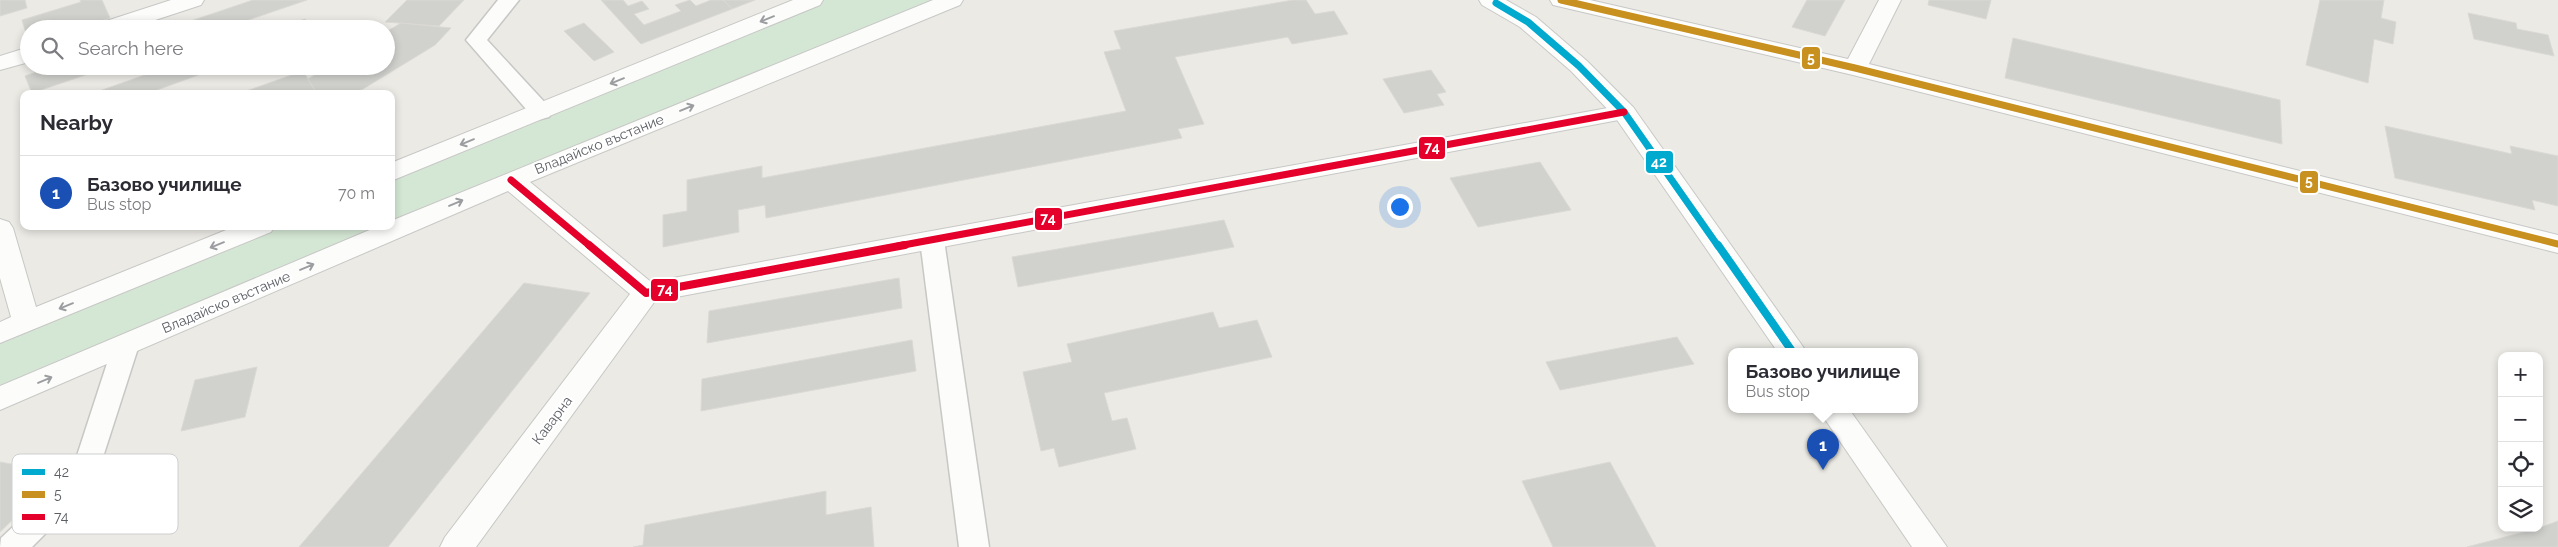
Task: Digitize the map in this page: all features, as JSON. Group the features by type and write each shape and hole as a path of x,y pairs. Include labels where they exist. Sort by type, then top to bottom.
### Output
{"street":[{"path":"132,20 193,0"},
{"path":"395,171 812,0"},
{"name":"Владайско въстание","path":"395,230 511,180 952,0"},
{"path":"1490,0 1535,28 1579,66 1624,112 1790,348"},
{"path":"1561,0 1856,68 2558,244"},
{"path":"1856,68 1890,0"},
{"path":"0,63 20,57"},
{"path":"511,180 646,293 1624,112"},
{"path":"0,228 26,322"},
{"path":"0,334 252,230"},
{"name":"Владайско въстание","path":"0,399 394,230"},
{"name":"Каварна","path":"457,547 646,293"},
{"path":"1836,413 1930,547"}],"lane":[{"path":"510,0 476,40 541,112"},
{"path":"932,240 974,547"},
{"path":"91,454 126,345"},
{"path":"12,547 25,534"}],"green space":[{"path":"812,0 952,0 0,399 0,333 252,230 395,230 395,171"}],"building":[{"path":"0,0 25,0 27,8 0,16"},
{"path":"80,0 102,0 110,18 104,20 22,20 81,2"},
{"path":"253,0 307,0 248,20 194,20"},
{"path":"407,0 464,0 439,26 395,23 395,20 387,20"},
{"path":"601,0 623,0 628,6 642,1 649,9 634,14 644,25 681,11 675,5 690,0 696,6 711,0 723,0 732,9 641,44"},
{"path":"723,0 755,0 732,9"},
{"path":"1293,0 1306,0 1315,14 1334,11 1348,34 1292,44 1288,37 1175,57 1204,124 1178,129 1182,138 766,218 765,205 738,210 739,232 663,247 663,215 687,211 687,180 762,166 762,178 1126,111 1104,52 1121,49 1114,31"},
{"path":"1807,0 1845,0 1825,36 1792,27"},
{"path":"1929,0 1991,0 1986,19 1928,5"},
{"path":"2320,0 2384,0 2381,18 2396,22 2393,44 2374,39 2368,83 2306,65"},
{"path":"2468,13 2516,23 2517,29 2548,35 2554,56 2474,39"},
{"path":"401,23 451,28 435,45 395,69 395,27"},
{"path":"584,23 614,52 594,61 564,31"},
{"path":"2013,38 2280,100 2282,144 2005,78"},
{"path":"1431,70 1446,92 1437,94 1444,105 1404,113 1383,79"},
{"path":"85,75 41,90 31,90 25,76"},
{"path":"145,75 198,75 157,90 102,90"},
{"path":"292,75 305,75 315,90 249,90"},
{"path":"314,75 386,75 360,90 315,90 308,79"},
{"path":"2385,126 2512,154 2510,146 2558,156 2558,206 2532,200 2535,210 2395,178"},
{"path":"1540,162 1571,210 1478,227 1450,178"},
{"path":"1224,220 1234,247 1018,287 1012,257"},
{"path":"899,278 902,308 707,343 709,311"},
{"path":"524,283 590,293 388,547 299,547"},
{"path":"1213,312 1219,328 1257,320 1272,357 1104,393 1112,421 1127,418 1136,449 1059,467 1054,448 1041,451 1023,372 1072,362 1067,344"},
{"path":"1677,337 1694,364 1560,390 1546,362"},
{"path":"912,340 916,371 701,411 702,379"},
{"path":"257,367 245,417 181,431 195,380"},
{"path":"0,462 12,464 12,520 0,532"},
{"path":"1610,462 1656,547 1553,547 1522,481"},
{"path":"826,491 826,515 871,507 874,547 633,547 643,545 645,525"},
{"path":"2558,521 2558,547 2467,547 2524,532 2543,532 2543,527"}],"transit line":[{"name":"5","path":"1561,0 1855,68 2558,244"},
{"name":"42","path":"1496,3 1528,22 1579,66 1624,112 1790,348"},
{"name":"74","path":"511,180 646,293 1624,112"}],"place":[{"name":"Базово училище","path":"1823,470"}]}
